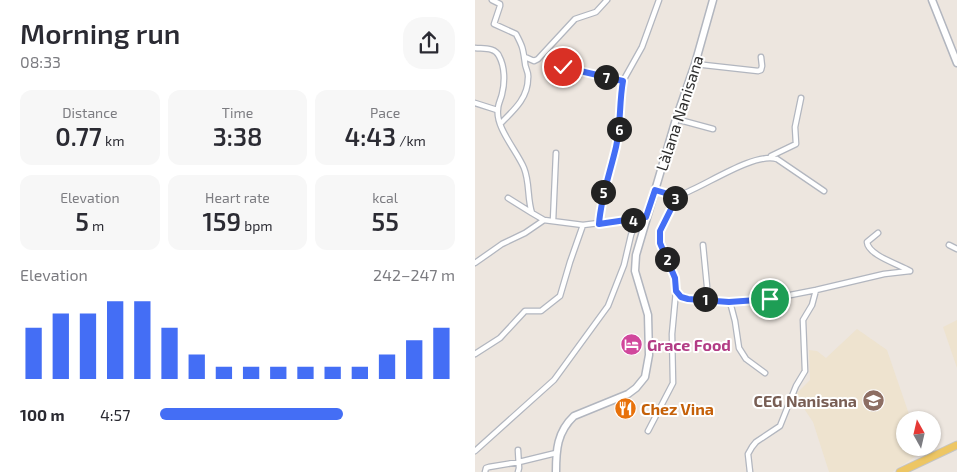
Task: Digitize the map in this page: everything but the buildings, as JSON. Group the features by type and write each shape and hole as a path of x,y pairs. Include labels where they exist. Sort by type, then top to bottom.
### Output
{"main road":[{"path":"900,472 957,445"}],"street":[{"path":"492,0 500,6 494,24 516,34 525,57 529,77 526,91 520,103 501,123"},
{"path":"525,57 534,61 539,59 575,19 596,12 607,0"},
{"path":"599,224 600,208 616,148 623,81 642,47 659,0"},
{"name":"Làlana Nanisana","path":"556,472 558,440 562,430 574,416 628,394 637,388 645,377 649,355 648,315 635,271 636,255 713,0"},
{"path":"932,0 957,63"},
{"path":"475,48 495,51 499,55 503,69 504,85 497,110 501,127 523,166 528,182 529,207 532,213"},
{"path":"695,64 758,71 761,70 762,66 761,57"},
{"path":"563,67 623,81"},
{"path":"655,190 675,196 686,193 740,166 770,157 796,144 795,127 801,98"},
{"path":"475,103 497,110"},
{"path":"676,119 713,129"},
{"path":"553,221 556,153"},
{"path":"770,157 777,158 824,191"},
{"path":"648,431 673,383 672,334 676,291 675,278 660,243 660,231 675,201 675,196"},
{"path":"508,198 544,220 583,225 637,220 646,217"},
{"path":"475,263 502,244 525,233 544,220"},
{"path":"475,451 479,445 554,380 608,306 637,220"},
{"path":"475,354 500,338 525,311 541,310 560,296 583,225"},
{"path":"676,291 681,297 688,299 729,302 770,299 884,274 909,271 873,252 868,246 867,242 878,233"},
{"path":"703,245 707,299"},
{"path":"949,245 957,250"},
{"path":"750,472 748,454 757,442 779,426 796,386 805,371 803,320 812,305 817,290"},
{"path":"729,302 735,321 739,348 746,359 765,373"},
{"path":"517,472 519,468 518,450"},
{"path":"485,472 489,467 556,453"}],"shaded area":[{"path":"957,320 957,368 943,327"},
{"name":"CEG Nanisana","path":"857,329 887,350 908,411 896,411 896,456 916,456 892,472 829,472 813,422 795,395 810,380 809,350 817,351 826,358"}],"place":[{"name":"Grace Food","path":"631,344"},
{"name":"CEG Nanisana","path":"873,400"},
{"name":"Chez Vina","path":"625,408"}],"route":[{"path":"563,67 623,81 616,148 600,208 599,224 612,221 637,220 646,217 655,190 675,196 675,201 660,231 660,243 675,278 676,291 681,297 729,302 770,299"}]}
